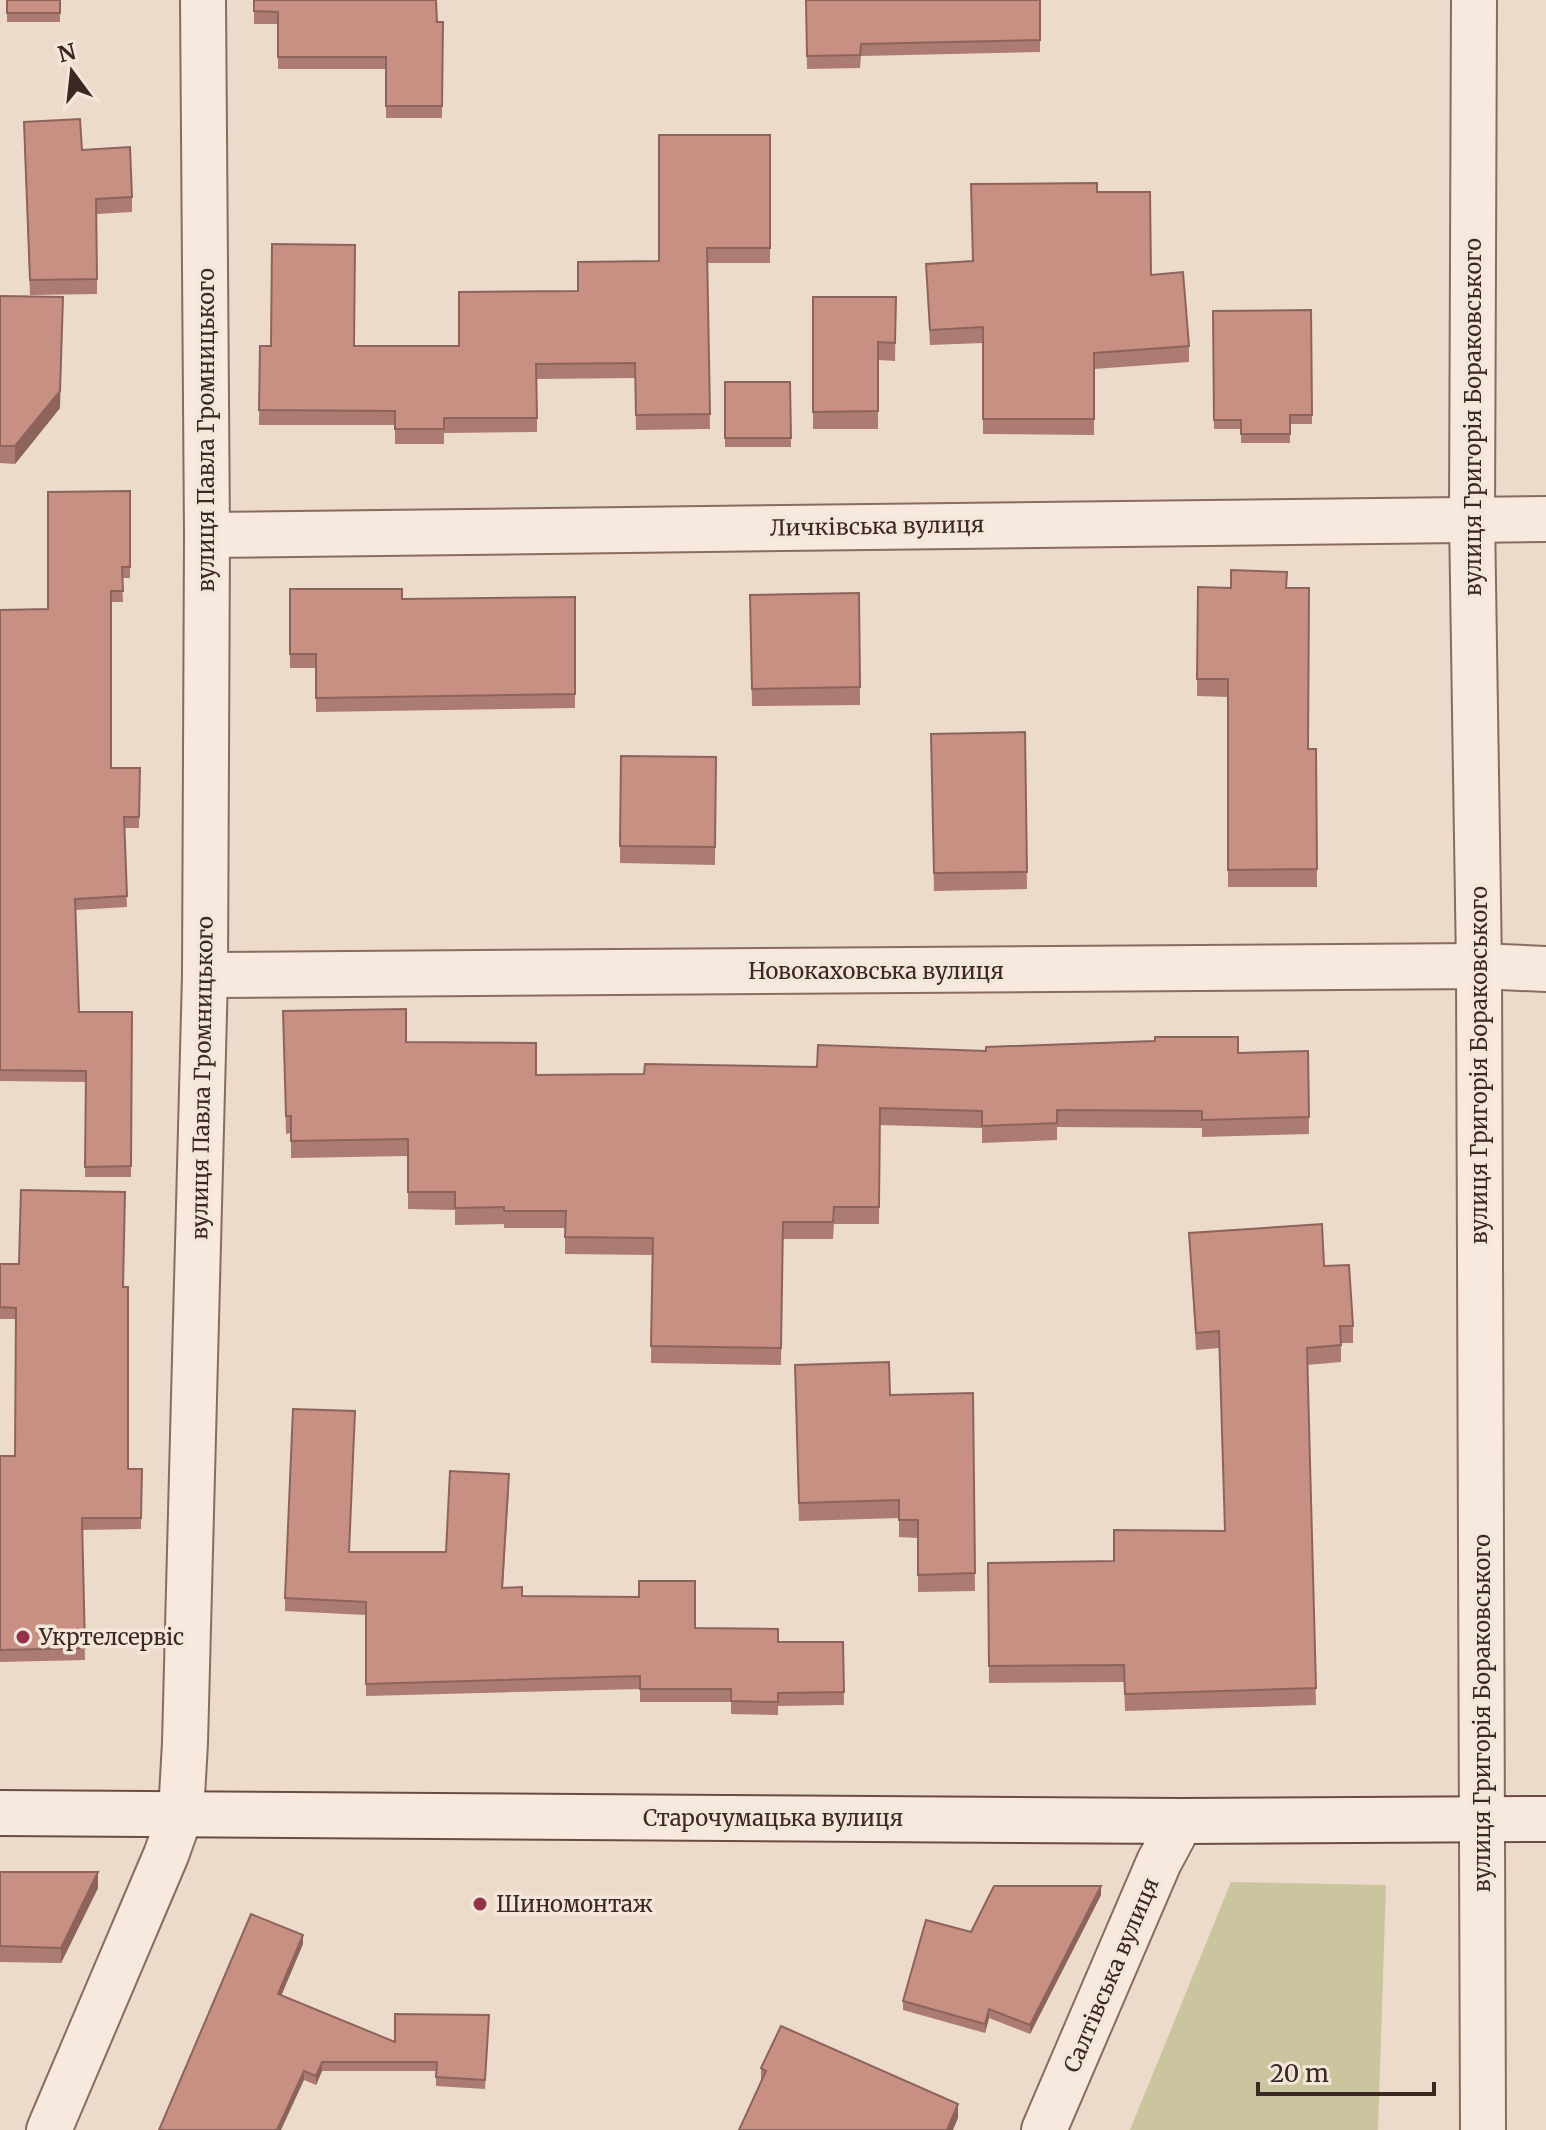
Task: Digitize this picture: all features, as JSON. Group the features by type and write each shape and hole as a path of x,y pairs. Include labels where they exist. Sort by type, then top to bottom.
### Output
{"street":[{"name":"вулиця Павла Громницького","path":"49,2130 181,1813 205,975 207,535 203,0"},
{"name":"вулиця Григорія Бораковського","path":"1474,0 1472,518 1479,966 1483,2130"},
{"name":"Личківська вулиця","path":"207,535 1546,519"},
{"name":"Новокаховська вулиця","path":"205,975 1479,966 1546,969"},
{"name":"Старочумацька вулиця","path":"0,1813 1181,1821 1546,1819"},
{"name":"Салтівська вулиця","path":"1044,2130 1159,1862 1181,1821"}],"shaded area":[{"path":"1231,1882 1386,1885 1378,2130 1130,2130"}],"building":[{"path":"7,0 60,0 60,13 7,13"},
{"path":"254,0 436,0 437,22 443,22 442,106 386,106 386,57 278,57 278,12 254,11"},
{"path":"806,0 1040,0 1040,40 861,44 860,55 807,56"},
{"path":"80,119 82,150 130,147 132,197 96,199 97,279 30,280 24,122"},
{"path":"659,135 770,135 770,248 707,248 710,414 636,415 635,363 536,364 537,418 444,418 444,429 395,429 395,411 259,410 260,346 271,346 272,244 355,245 354,346 459,346 459,292 578,291 578,262 659,261"},
{"path":"1097,183 1097,192 1150,192 1151,275 1183,272 1189,346 1094,353 1094,419 983,419 983,327 930,330 926,264 973,261 971,184"},
{"path":"0,296 63,297 60,391 15,446 0,446"},
{"path":"813,297 896,297 895,343 878,342 878,411 813,412"},
{"path":"1311,310 1312,415 1290,415 1290,434 1241,434 1241,420 1214,420 1213,311"},
{"path":"725,382 790,382 791,438 725,438"},
{"path":"130,491 130,567 122,567 123,591 111,591 111,768 140,768 139,817 124,817 127,896 75,899 79,1012 132,1012 131,1166 85,1167 86,1071 0,1070 0,610 48,609 48,492"},
{"path":"1231,570 1287,572 1286,588 1309,588 1308,749 1316,749 1317,869 1228,870 1228,679 1197,679 1198,587 1231,588"},
{"path":"290,589 402,589 402,599 575,597 575,694 316,698 316,654 290,654"},
{"path":"859,593 860,687 752,689 750,595"},
{"path":"1025,732 1027,872 934,873 931,734"},
{"path":"621,756 716,757 715,847 620,846"},
{"path":"406,1009 406,1042 536,1043 536,1075 644,1074 645,1064 817,1067 818,1045 986,1051 986,1047 1155,1041 1155,1037 1238,1037 1238,1053 1308,1051 1309,1117 1202,1120 1202,1111 1057,1110 1057,1123 982,1126 982,1111 880,1108 879,1207 834,1207 833,1222 783,1222 781,1348 651,1346 653,1238 565,1237 566,1211 455,1208 455,1192 408,1192 408,1139 291,1141 291,1116 286,1116 283,1011"},
{"path":"21,1190 125,1192 123,1287 128,1287 128,1469 142,1469 141,1518 82,1518 85,1648 0,1650 0,1456 15,1456 16,1308 0,1307 0,1264 19,1264"},
{"path":"1322,1224 1324,1266 1349,1265 1353,1326 1340,1326 1341,1345 1307,1348 1316,1688 1125,1694 1124,1665 989,1666 988,1563 1114,1561 1114,1530 1225,1531 1219,1331 1196,1333 1189,1233"},
{"path":"889,1362 890,1395 973,1393 975,1573 918,1575 918,1520 899,1520 899,1500 799,1503 795,1365"},
{"path":"293,1409 355,1411 349,1552 446,1552 450,1471 509,1474 502,1588 522,1587 522,1596 639,1597 639,1581 695,1581 695,1628 778,1629 778,1642 843,1642 844,1692 778,1693 778,1702 731,1701 731,1689 640,1689 640,1676 366,1684 366,1602 285,1598"},
{"path":"0,1872 98,1872 61,1948 0,1946"},
{"path":"994,1886 1101,1886 1030,2025 989,2009 985,2024 903,2001 926,1920 971,1932"},
{"path":"251,1914 303,1935 278,1994 395,2042 395,2014 489,2015 485,2080 436,2077 437,2062 322,2062 316,2076 304,2071 277,2130 159,2130"},
{"path":"781,2026 958,2104 947,2130 739,2130 766,2071 761,2068"}],"place":[{"name":"Укртелсервіс","path":"23,1637"},
{"name":"Шиномонтаж","path":"480,1904"}]}
